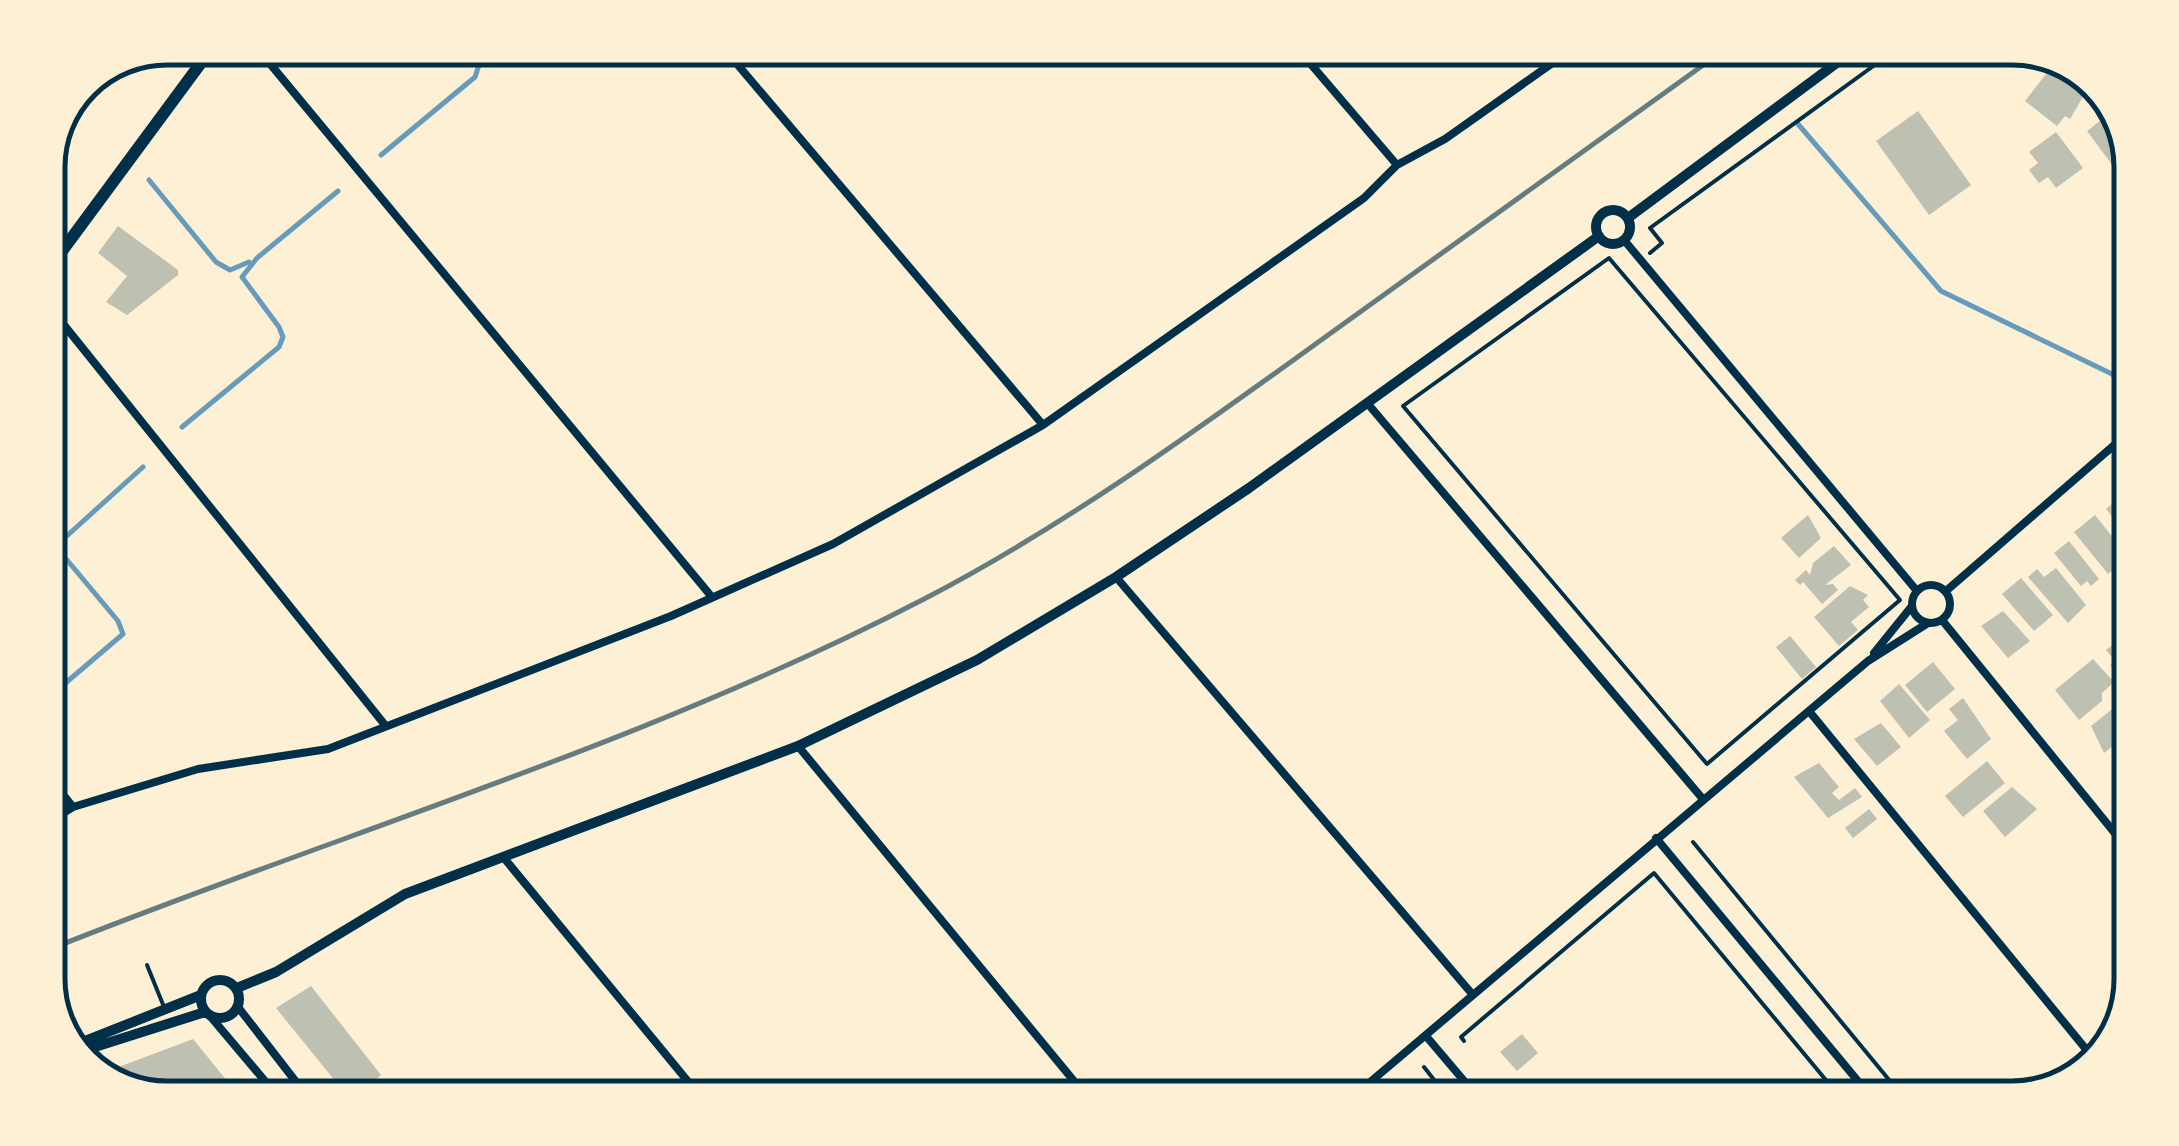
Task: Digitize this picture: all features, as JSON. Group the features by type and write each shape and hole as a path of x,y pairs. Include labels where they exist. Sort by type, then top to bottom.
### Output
{"main road":[{"path":"65,247 199,65"}],"street":[{"path":"271,65 711,596"},
{"path":"738,65 1043,425"},
{"path":"1311,65 1396,165"},
{"path":"65,812 198,769 315,752 671,616 833,544 1043,425 1364,198 1396,165 1446,139 1550,65"},
{"path":"1628,218 1833,65"},
{"path":"1619,211 1628,218 1630,232 1624,240 1614,244 1599,236 1597,221 1604,213 1619,211"},
{"path":"237,988 296,961 392,901 798,746 976,660 1116,577 1368,404 1599,236"},
{"path":"1624,240 1917,591"},
{"path":"65,326 385,725"},
{"path":"1368,404 1702,798"},
{"path":"1946,591 2114,446"},
{"path":"1116,577 1474,995"},
{"path":"1372,1081 1868,661 1928,623 1942,620 1951,604 1946,591 1935,585 1917,591"},
{"path":"1868,661 1912,606 1917,591"},
{"path":"1912,606 1917,617 1928,623"},
{"path":"1942,620 2114,832"},
{"path":"1809,710 2086,1049"},
{"path":"798,746 1074,1081"},
{"path":"65,797 73,807"},
{"path":"1656,838 1858,1081"},
{"path":"504,858 688,1081"},
{"path":"86,1041 201,995 214,980 226,980 237,988"},
{"path":"237,988 238,1007 295,1081"},
{"path":"201,995 208,1014 265,1081"},
{"path":"92,1048 208,1014 222,1019 238,1007"},
{"path":"1426,1036 1464,1081"}],"lane":[{"path":"148,965 164,1007"}],"path":[{"path":"1622,274 1662,243 1650,228 1875,65"},
{"path":"1609,258 1622,274 1900,600 1707,764 1404,406 1609,258"},
{"path":"1693,842 1890,1081"},
{"path":"1464,1041 1461,1037 1654,873 1827,1081"},
{"path":"1424,1067 1435,1081"}],"building":[{"path":"2048,72 2084,95 2070,119 2065,116 2057,126 2025,101"},
{"path":"1918,111 1971,185 1929,215 1876,141"},
{"path":"2101,120 2109,134 2113,166 2087,131"},
{"path":"2056,132 2083,168 2056,188 2048,177 2039,183 2029,170 2038,163 2029,152"},
{"path":"118,226 178,270 178,275 127,315 106,302 127,276 98,253"},
{"path":"2114,502 2114,519 2106,509"},
{"path":"1808,515 1821,538 1799,558 1781,538"},
{"path":"2095,515 2114,539 2114,569 2108,574 2074,532"},
{"path":"2069,541 2099,579 2091,586 2087,581 2081,586 2054,553"},
{"path":"1834,546 1851,565 1825,585 1833,584 1838,590 1822,604 1803,582 1800,585 1795,580 1806,570 1810,575 1813,563"},
{"path":"2056,568 2086,605 2068,623 2028,577 2037,569 2044,577"},
{"path":"2021,578 2053,615 2034,631 2002,594"},
{"path":"1850,586 1868,595 1863,600 1869,607 1851,622 1858,630 1839,646 1814,617"},
{"path":"2003,611 2030,641 2008,658 1981,626"},
{"path":"1790,636 1816,667 1802,679 1776,647"},
{"path":"2114,644 2114,660 2106,650"},
{"path":"2093,659 2114,682 2102,693 2102,701 2079,720 2055,690"},
{"path":"1933,662 1955,689 1927,712 1905,685"},
{"path":"1899,684 1930,720 1909,738 1880,701"},
{"path":"1963,698 1991,739 1967,759 1944,731 1958,720 1949,709"},
{"path":"2114,708 2114,745 2104,753 2091,726"},
{"path":"1881,723 1901,747 1877,766 1854,739"},
{"path":"1987,761 2005,783 1963,817 1945,796"},
{"path":"1819,763 1839,787 1832,793 1839,800 1855,788 1862,797 1828,818 1794,777"},
{"path":"2012,787 2037,809 2005,837 1983,811"},
{"path":"1869,809 1877,819 1853,838 1845,828"},
{"path":"311,986 381,1075 374,1081 335,1081 276,1008"},
{"path":"1522,1034 1538,1053 1517,1071 1500,1052"},
{"path":"193,1039 227,1081 147,1079 116,1068"}],"waterway":[{"path":"381,155 475,77 479,65"},
{"path":"1798,124 1941,291 2114,376"},
{"path":"149,180 216,262 230,270 249,262"},
{"path":"182,427 279,347 283,337 279,327 242,277 257,258 338,191"},
{"path":"65,538 143,467"},
{"path":"65,558 118,621 123,634 65,683"}],"railway":[{"path":"65,943 602,743 820,650 926,598 1028,541 1174,445 1703,65"}]}
